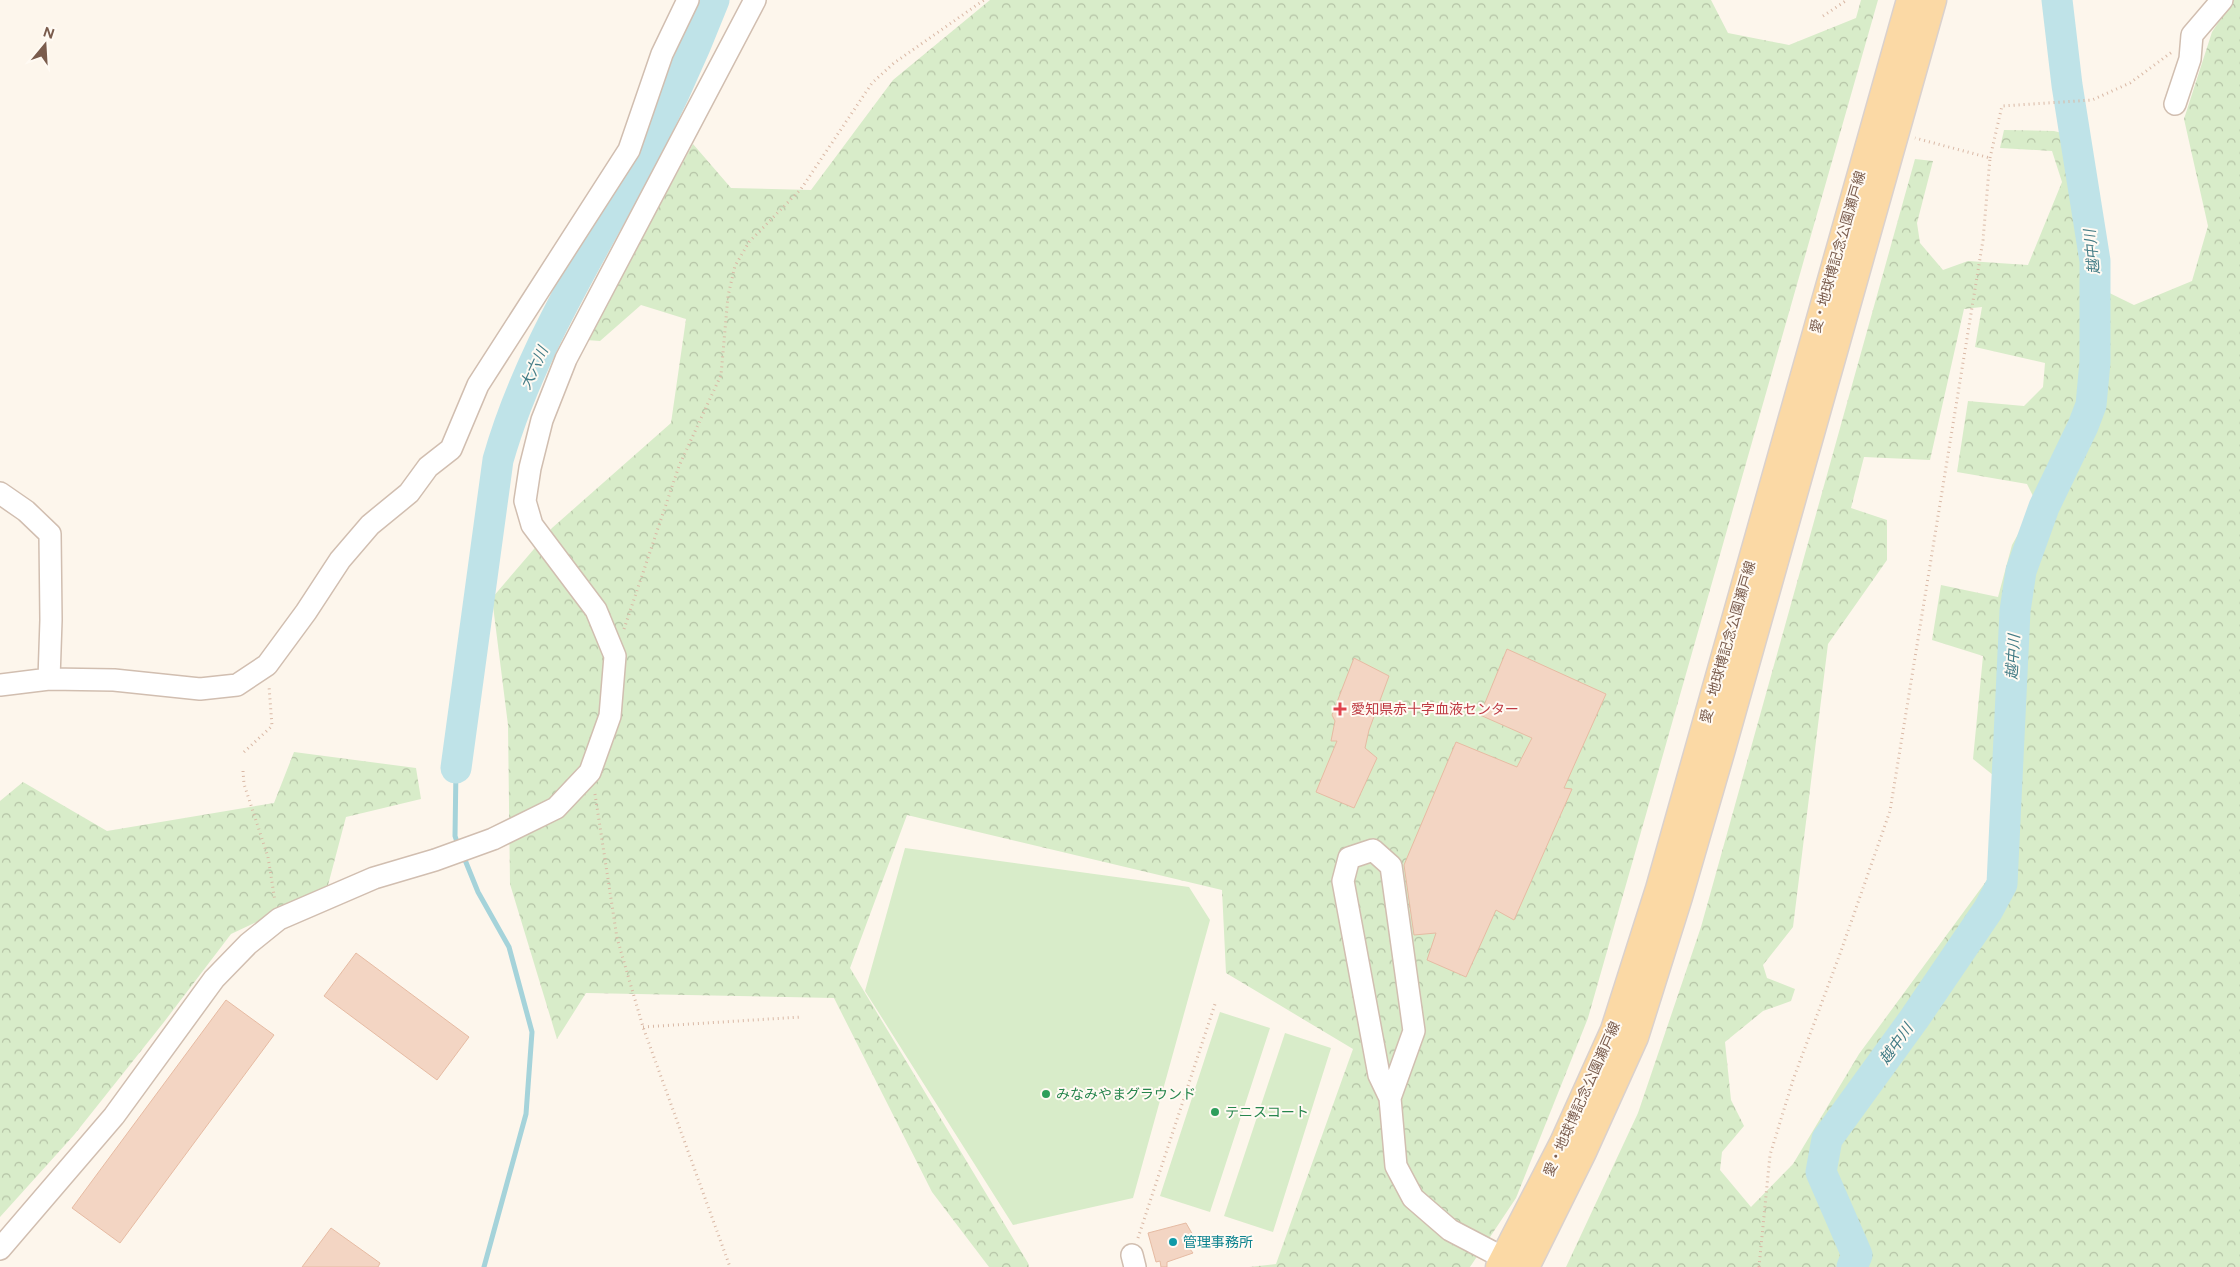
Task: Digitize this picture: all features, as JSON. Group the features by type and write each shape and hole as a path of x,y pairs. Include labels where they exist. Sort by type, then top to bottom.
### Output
{"main road":[{"name":"愛・地球博記念公園瀬戸線","path":"1513,1265 1563,1143 1614,1030 1658,889 1910,0"},
{"name":"愛・地球博記念公園瀬戸線","path":"1513,1265 1583,1152 1634,1037 1680,896 1717,768 1933,0"}],"street":[{"path":"0,685 49,679 114,680 200,689 237,685 267,665 306,612 340,560 370,526 409,493 428,467 451,449 478,385 629,150 662,54 688,0"},
{"path":"0,1249 114,1116 214,979 248,944 278,919 374,878 434,860 493,839 556,808 590,772 610,716 616,656 596,610 532,525 525,501 530,468 542,420 566,359 755,0"},
{"path":"2175,104 2190,59 2192,35 2222,0"},
{"path":"0,493 26,511 50,534 51,620 49,679"},
{"path":"1390,1098 1414,1031 1391,866 1373,850 1349,858 1343,881 1379,1075 1390,1098 1396,1166 1413,1198 1450,1230 1513,1265"}],"path":[{"path":"616,656 679,466 721,375 728,296 735,266 749,242 801,189 872,83 894,63 984,0"},
{"path":"1823,16 1847,0"},
{"path":"1759,1267 1770,1155 1793,1080 1842,951 1890,811 1973,310 1983,240 1990,158 2002,106 2055,104 2092,100 2130,83 2192,35"},
{"path":"1895,133 1990,158"},
{"path":"244,752 272,726 267,665"},
{"path":"243,771 244,784 268,857 278,919"},
{"path":"590,772 599,810 617,938 643,1027 730,1267"},
{"path":"1134,1261 1216,1001"},
{"path":"643,1027 802,1017"}],"green space":[{"path":"990,0 1711,0 1728,33 1789,45 1856,18 1861,0 1878,0 1588,1018 1516,1198 1470,1267 1249,1267 1276,1264 1353,1049 1226,973 1222,890 907,815 850,968 1029,1267 989,1267 932,1192 834,998 586,993 557,1039 510,884 508,725 492,598 552,528 671,423 686,319 641,305 600,341 586,340 693,144 731,188 811,190 893,80"},
{"path":"2233,0 2240,0 2240,1267 1566,1267 1638,1113 1701,927 1915,159 1933,161 1917,223 1920,243 1943,270 1968,261 2028,265 2062,182 2052,151 2000,148 2004,130 2054,131 2070,135 2087,282 2134,305 2192,281 2208,226 2184,119 2212,32","holes":["1982,307 1975,347 2045,363 2043,387 2024,406 1968,401 1957,472 2027,484 2036,502 2012,545 1998,597 1941,585 1932,640 1983,656 1973,759 1998,779 1990,876 1859,1054 1793,1164 1751,1207 1720,1170 1722,1152 1744,1126 1731,1100 1725,1042 1763,1011 1791,1001 1795,989 1767,978 1763,965 1793,927 1828,644 1887,560 1887,520 1851,508 1864,457 1930,460 1964,309"]},
{"path":"294,752 416,768 421,799 346,817 327,889 231,934 74,1135 0,1217 0,801 23,782 107,831 274,803"},
{"name":"みなみやまグラウンド","path":"905,848 1189,887 1210,920 1133,1198 1013,1225 865,991"},
{"name":"テニスコート","path":"1220,1012 1270,1028 1210,1212 1160,1196"},
{"path":"1285,1033 1331,1048 1273,1232 1224,1216"}],"building":[{"path":"1507,649 1606,694 1564,788 1572,789 1514,920 1496,910 1466,977 1427,960 1436,933 1414,935 1404,865 1456,742 1517,767 1532,738 1480,715"},
{"path":"1354,658 1389,676 1369,730 1365,748 1377,758 1354,808 1316,792 1337,741 1331,741 1335,721 1332,715"},
{"path":"356,953 469,1037 437,1080 324,996"},
{"path":"226,1000 274,1035 120,1243 72,1208"},
{"name":"管理事務所","path":"1186,1223 1194,1237 1196,1247 1190,1249 1193,1253 1167,1262 1167,1267 1161,1267 1160,1261 1156,1262 1148,1233"},
{"path":"331,1228 380,1263 378,1267 302,1267"}],"waterway":[{"name":"大六川","path":"456,768 498,460 510,423 539,352 664,115 714,0"},
{"name":"越中川","path":"1852,1267 1857,1255 1821,1172 1827,1139 1914,1019 1988,910 2002,884 2015,611 2021,571 2044,507 2083,426 2091,405 2095,362 2095,261 2067,85 2057,0"},
{"path":"456,768 455,836 458,845"},
{"path":"463,855 478,892 509,947 532,1032 526,1114 484,1267"}],"place":[{"name":"愛知県赤十字血液センター","path":"1340,709"},
{"name":"みなみやまグラウンド","path":"1046,1094"},
{"name":"テニスコート","path":"1215,1112"},
{"name":"管理事務所","path":"1173,1242"}]}
